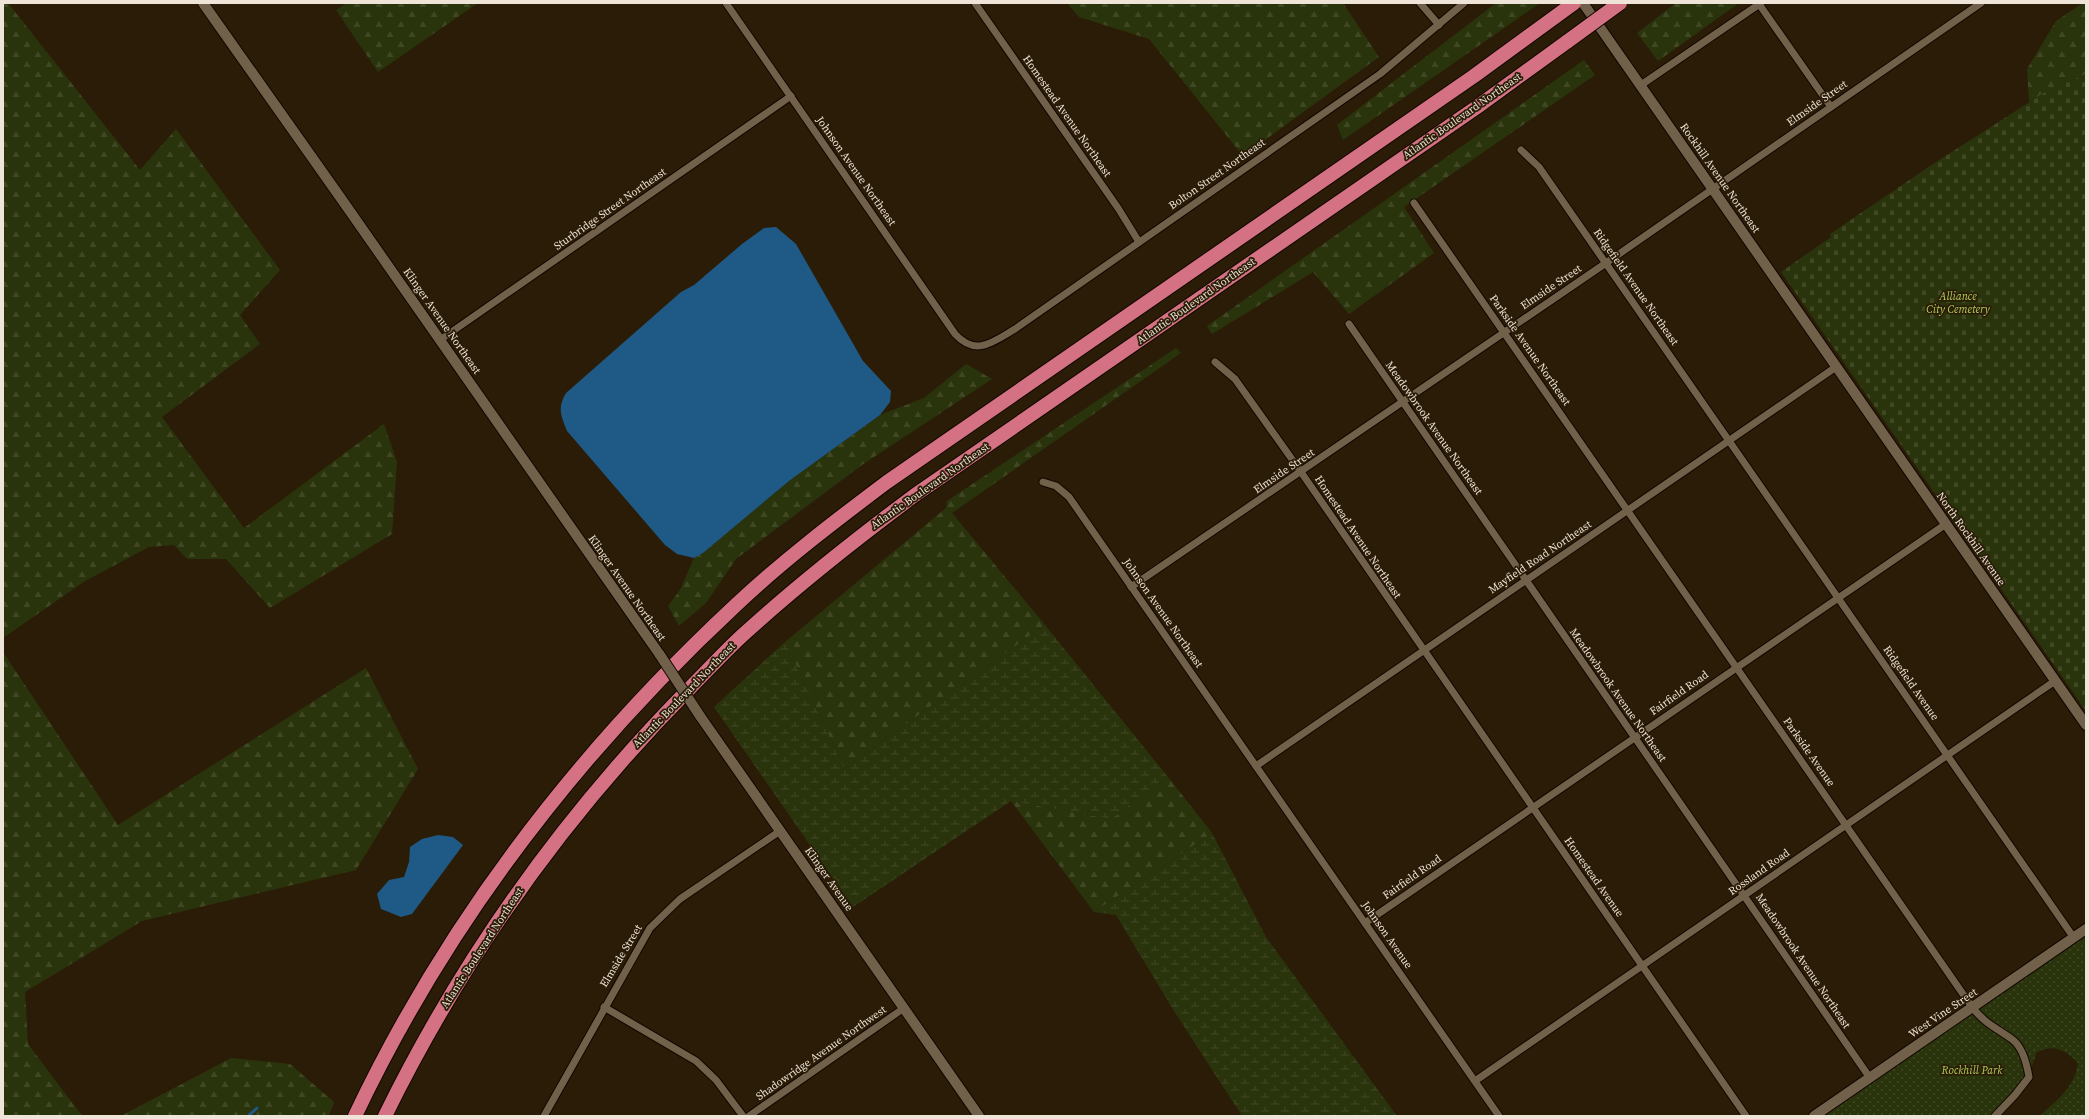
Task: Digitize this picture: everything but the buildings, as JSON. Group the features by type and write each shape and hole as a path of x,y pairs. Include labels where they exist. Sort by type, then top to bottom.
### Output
{"highway":[{"path":"355,1116 385,1055 428,980 458,932 514,852 573,776 630,710 738,603 812,540 887,482 1463,84 1574,3"},
{"name":"Atlantic Boulevard Northeast","path":"385,1116 447,1002 491,932 537,866 625,756 742,635 825,564 915,495 1482,103 1620,3"}],"street":[{"name":"Klinger Avenue Northeast","path":"202,3 660,655"},
{"name":"Johnson Avenue Northeast","path":"726,3 955,334 963,342 972,347"},
{"name":"Homestead Avenue Northeast","path":"975,3 1113,202 1138,242"},
{"path":"1420,3 1439,25"},
{"name":"Bolton Street Northeast","path":"972,347 985,345 997,340 1380,74 1464,3"},
{"name":"Rockhill Avenue Northeast","path":"1583,3 1836,367"},
{"name":"Elmside Street","path":"1131,587 1606,263 1981,3"},
{"path":"1641,85 1760,4 1831,107"},
{"name":"Sturbridge Street Northeast","path":"440,340 791,96"},
{"name":"Ridgefield Avenue Northeast","path":"1521,150 1539,167 1730,440"},
{"name":"Parkside Avenue Northeast","path":"1414,203 1627,510"},
{"name":"Meadowbrook Avenue Northeast","path":"1349,324 1402,403 1870,1078"},
{"name":"Homestead Avenue Northeast","path":"1215,362 1235,379 1301,472 1422,651"},
{"name":"Mayfield Road Northeast","path":"1256,766 1836,367"},
{"name":"North Rockhill Avenue","path":"1836,367 2086,726"},
{"name":"Ridgefield Avenue","path":"1730,440 2074,938"},
{"name":"Johnson Avenue Northeast","path":"1043,482 1056,486 1068,497 1256,766"},
{"name":"Parkside Avenue","path":"1627,510 1972,1007 1991,1027 2014,1041 2027,1066 2029,1077 2015,1095 1995,1116"},
{"name":"Fairfield Road","path":"1365,923 1736,667 1839,599 1946,524"},
{"name":"Homestead Avenue","path":"1422,651 1746,1116"},
{"name":"Klinger Avenue","path":"660,655 700,716 979,1116"},
{"name":"Rossland Road","path":"1475,1081 2055,682"},
{"name":"Johnson Avenue","path":"1256,766 1499,1116"},
{"name":"Elmside Street","path":"544,1116 642,940 659,918 680,899 780,830"},
{"name":"West Vine Street","path":"1814,1116 2086,929"},
{"path":"604,1007 696,1061 716,1080 743,1116"},
{"name":"Shadowridge Avenue Northwest","path":"749,1116 904,1008"}],"green space":[{"path":"3,3 8,3 140,170 176,129 280,270 240,315 260,344 162,417 244,528 384,424 397,462 392,534 270,608 226,559 187,559 174,545 149,547 85,581 3,638"},
{"path":"347,3 478,3 378,72 336,10"},
{"path":"1067,3 1343,3 1379,57 1243,156 1149,39 1079,17"},
{"path":"1496,3 1540,3 1343,140 1337,125"},
{"path":"1676,3 1739,3 1658,61 1637,33"},
{"path":"2083,3 2086,3 2086,74 2047,91 2029,102 2027,69 2056,21"},
{"path":"1584,60 1595,75 1404,207 1434,253 1349,314 1313,272 1212,334 1207,326"},
{"name":"Alliance City Cemetery","path":"2086,74 2086,711 1781,272 1831,237 1830,234 1933,164 2047,91"},
{"path":"1176,348 1181,353 952,513 1045,625 844,768 785,642 946,508 947,501"},
{"path":"966,364 992,379 862,465 736,559 706,603 679,626 668,606 680,590 694,558 703,553 789,481 880,415 924,398"},
{"path":"1045,625 1168,777 1111,819 1011,801 853,907 714,707 785,642 844,768"},
{"path":"3,652 118,825 366,668 418,769 356,870 142,921 25,992 28,1044 82,1116 3,1116"},
{"path":"1168,777 1212,833 1094,912 1011,801 1111,819"},
{"path":"1212,833 1266,937 1397,1116 1242,1116 1174,1011 1116,915 1094,912"},
{"name":"Rockhill Park","path":"2086,936 2086,1116 2040,1116 2059,1099 2069,1086 2076,1072 2078,1063 2064,1051 2053,1048 2036,1053 2030,1070 2019,1088 2005,1104 1991,1116 1824,1116"},
{"path":"231,1058 290,1064 334,1102 329,1116 121,1116"}],"water":[{"path":"776,227 796,244 863,361 891,391 890,402 880,415 789,481 703,553 694,558 677,554 665,545 567,431 561,412 563,398 566,393 681,292 694,285 742,244 764,228"},
{"path":"438,835 453,837 463,845 412,914 401,917 381,909 377,894 389,880 404,877 409,862 410,847 422,839"}],"waterway":[{"path":"248,1116 257,1108"}]}
